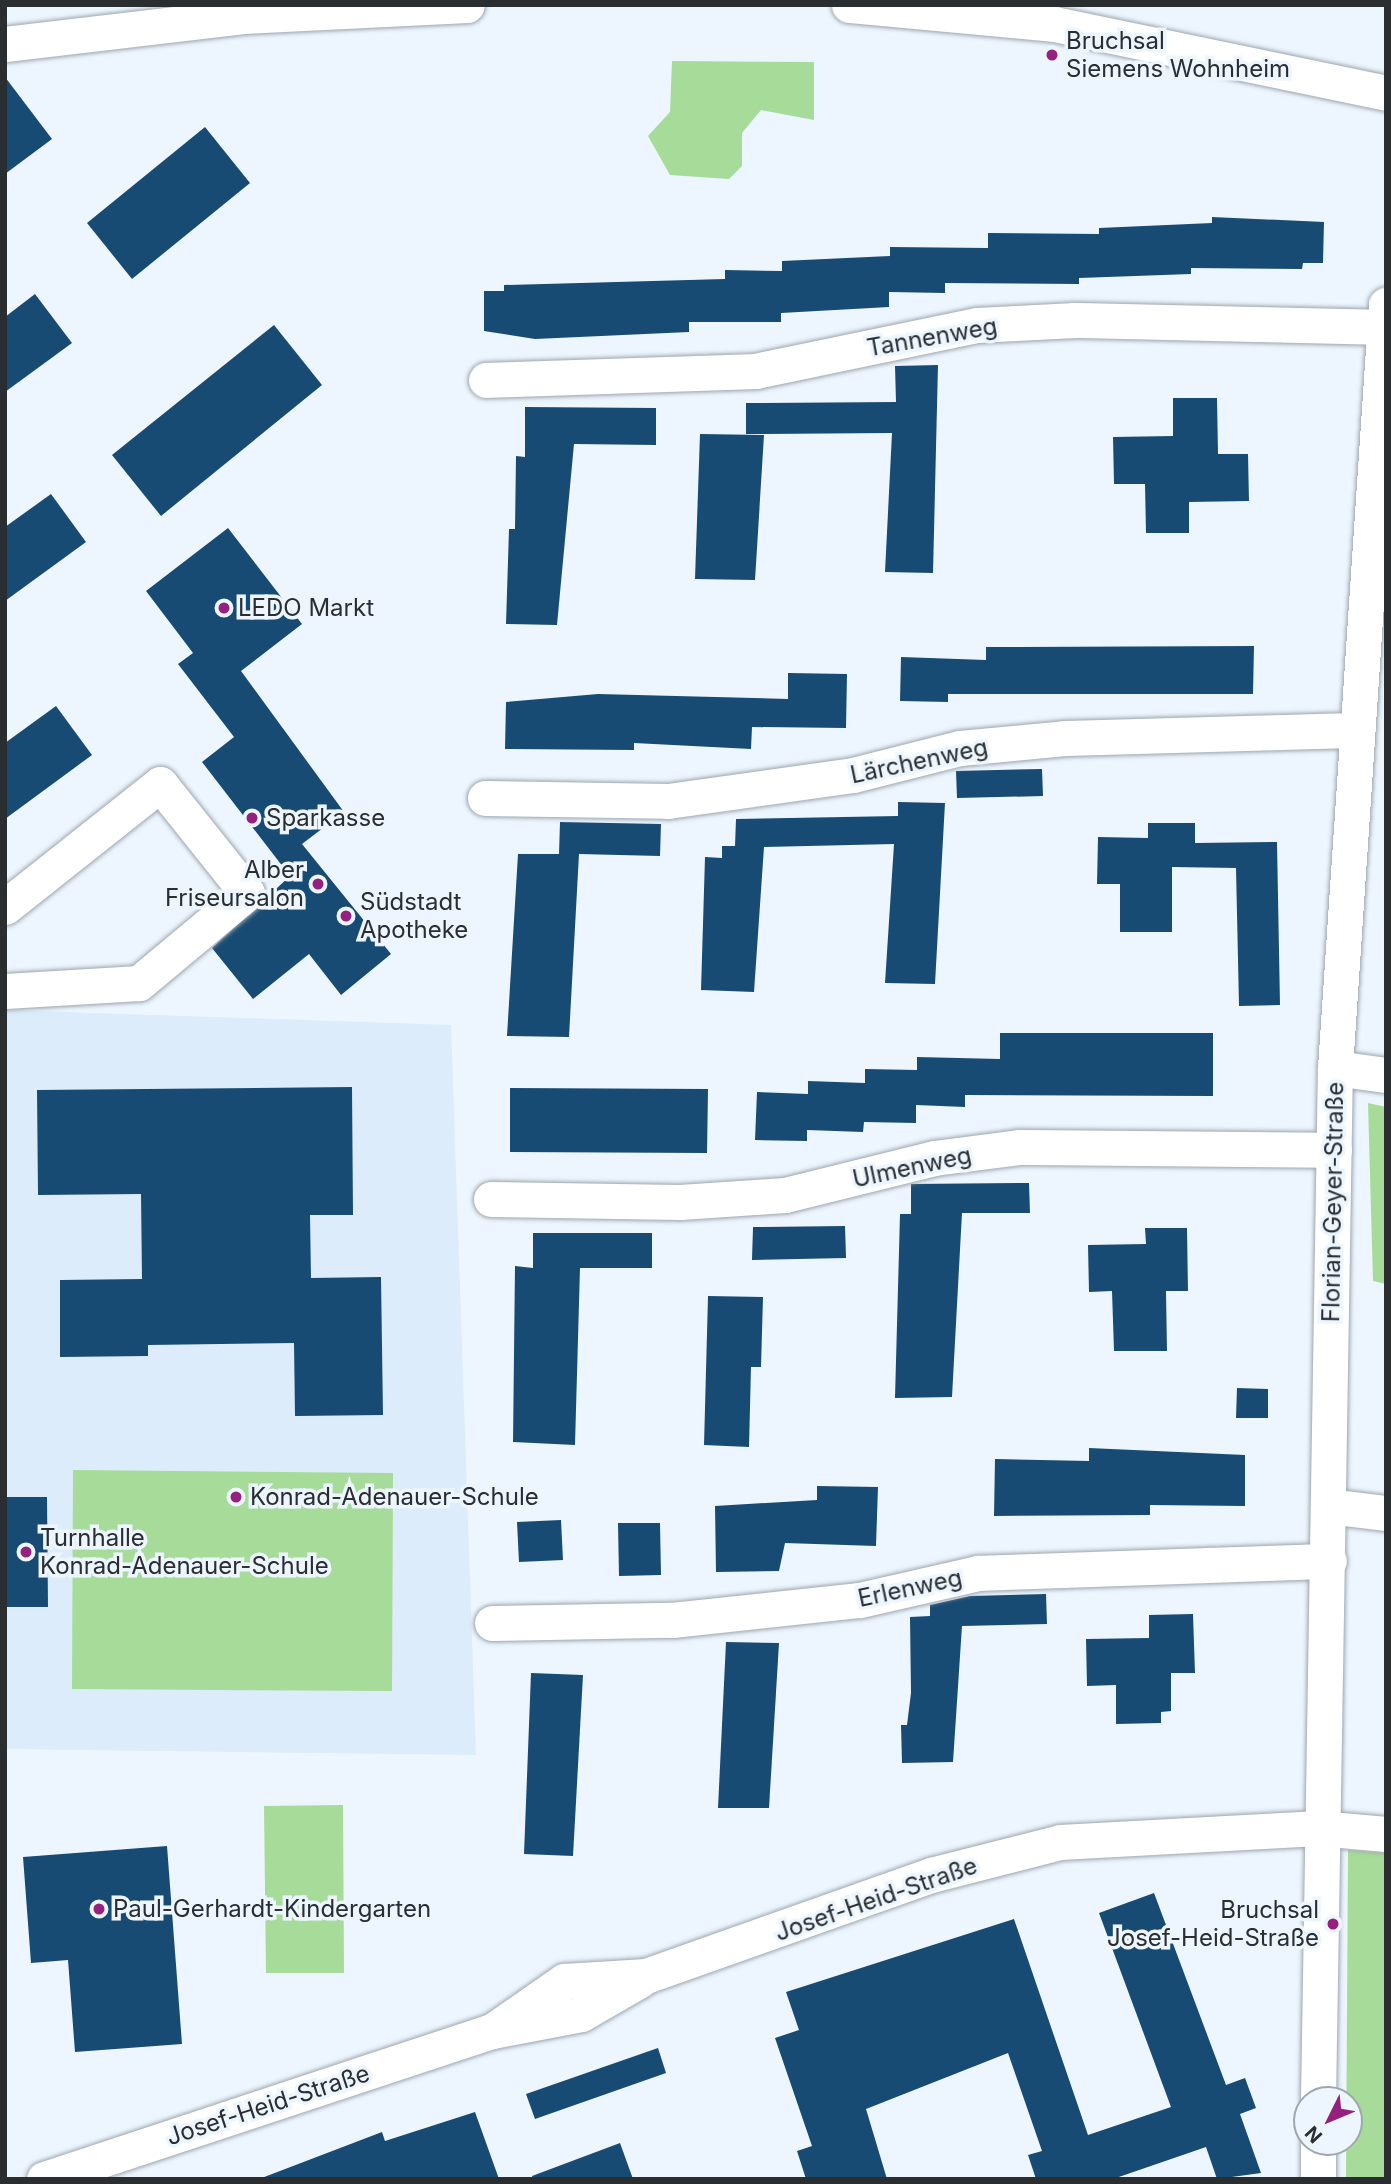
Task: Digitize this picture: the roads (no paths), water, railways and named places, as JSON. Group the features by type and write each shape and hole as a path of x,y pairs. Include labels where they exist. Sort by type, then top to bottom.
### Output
{"street":[{"path":"5,44 243,16 467,5"},
{"path":"849,5 1054,24 1386,93"},
{"name":"Tannenweg","path":"485,380 755,371 977,325 1075,320 1384,316"},
{"name":"Florian-Geyer-Straße","path":"1318,2086 1319,1828 1329,1561 1335,1068 1354,730 1377,569 1384,316"},
{"name":"Lärchenweg","path":"485,799 668,801 853,775 960,748 1065,738 1354,730"},
{"path":"5,907 160,783 247,893 139,983 5,992"},
{"path":"1335,1068 1386,1075"},
{"name":"Ulmenweg","path":"491,1199 680,1202 785,1195 934,1158 1020,1147 1334,1150"},
{"path":"1328,1506 1386,1513"},
{"name":"Erlenweg","path":"492,1623 672,1620 860,1600 1003,1571 1329,1561"},
{"name":"Josef-Heid-Straße","path":"44,2179 492,2031 581,2014 646,1976 931,1875 1060,1842 1319,1828 1386,1834"},
{"path":"1318,2156 1318,2179"}],"place":[{"name":"Bruchsal Siemens Wohnheim","path":"1052,55"},
{"name":"LEDO Markt","path":"224,608"},
{"name":"Sparkasse","path":"252,818"},
{"name":"Alber Friseursalon","path":"318,884"},
{"name":"Südstadt Apotheke","path":"346,916"},
{"name":"Konrad-Adenauer-Schule","path":"236,1497"},
{"name":"Turnhalle Konrad-Adenauer-Schule","path":"26,1552"},
{"name":"Paul-Gerhardt-Kindergarten","path":"99,1909"},
{"name":"Bruchsal Josef-Heid-Straße","path":"1333,1924"}]}
